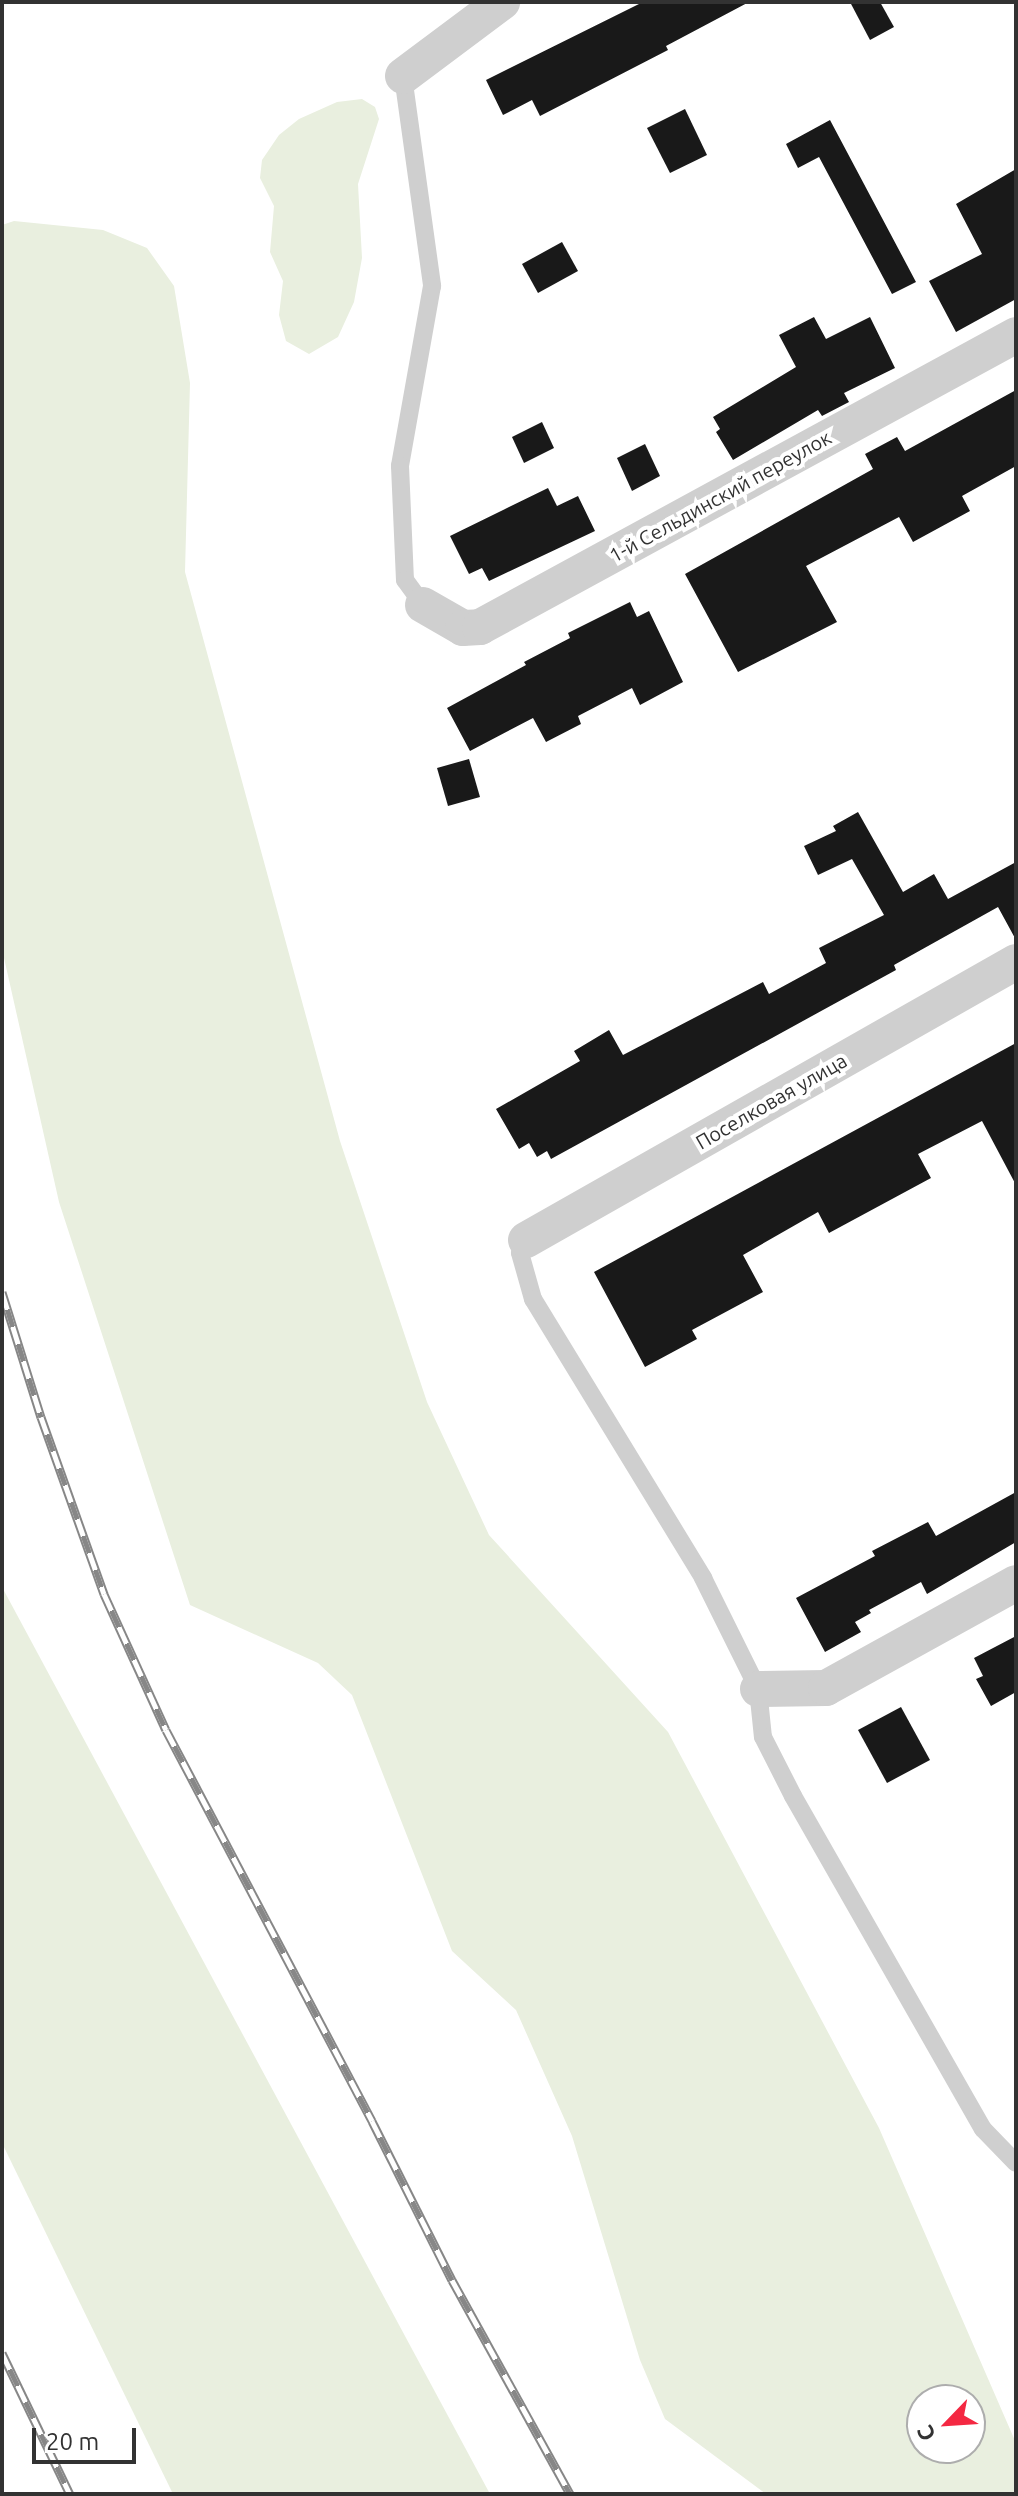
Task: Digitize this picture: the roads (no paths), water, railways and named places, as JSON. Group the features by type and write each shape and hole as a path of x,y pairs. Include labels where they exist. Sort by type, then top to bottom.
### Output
{"street":[{"path":"403,76 502,2"},
{"name":"1-й Сельдинский переулок","path":"423,605 463,628 480,627 1016,335"},
{"name":"Поселковая улица","path":"526,1240 1016,962"},
{"path":"758,1689 826,1688 1016,1583"}],"lane":[{"path":"403,76 432,286 400,466 405,580 423,605"},
{"path":"526,1240 520,1253 533,1299 703,1578 758,1689 763,1737 793,1796 983,2129 1016,2163"}],"railway":[{"path":"2,1292 41,1417 104,1594 166,1730 452,2280 570,2494"},
{"path":"2,2353 70,2494"}]}
